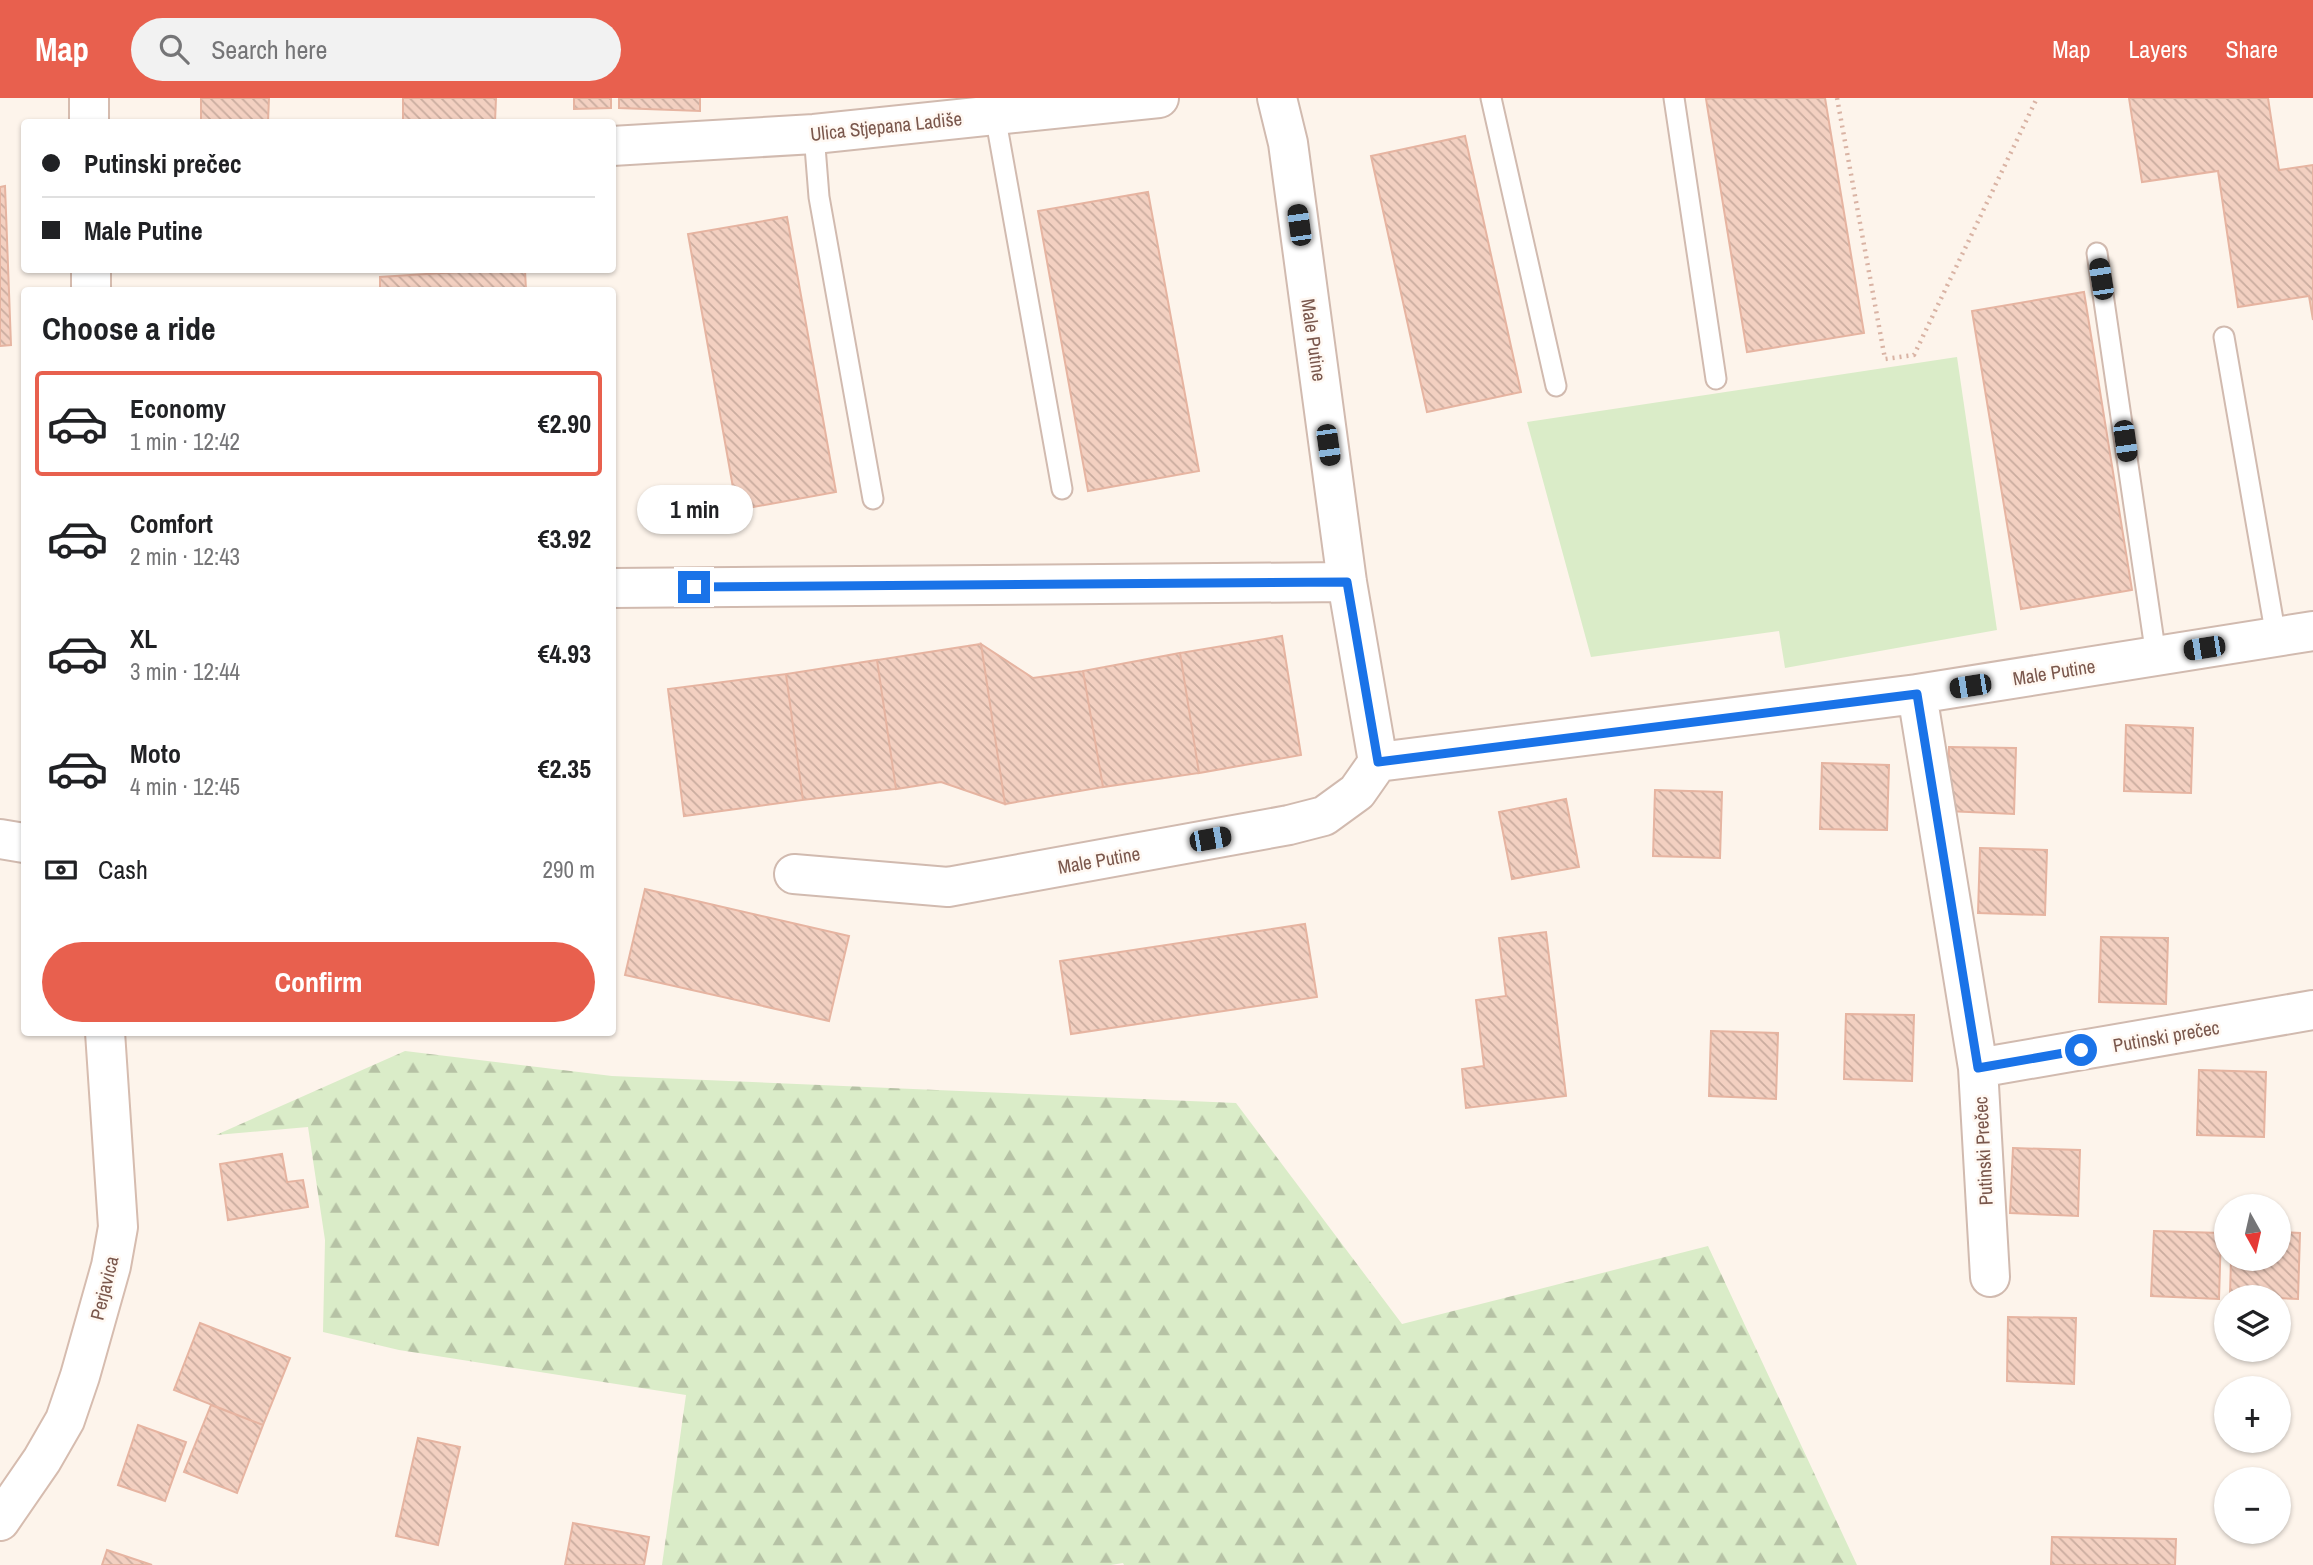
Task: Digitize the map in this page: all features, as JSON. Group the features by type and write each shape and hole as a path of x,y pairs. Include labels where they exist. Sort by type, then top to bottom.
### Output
{"street":[{"path":"89,98 89,119"},
{"name":"Ulica Stjepana Ladiše","path":"616,146 814,134 1159,98"},
{"name":"Male Putine","path":"794,874 948,887 1289,825 1324,816 1357,792 1378,762 1347,582 1287,143 1277,98"},
{"path":"616,588 1347,582"},
{"name":"Male Putine","path":"1378,762 1917,694 2313,631"},
{"name":"Putinski Prečec","path":"1917,694 1978,1068 1990,1277"},
{"path":"0,839 21,843"},
{"name":"Putinski prečec","path":"1978,1068 2313,1010"},
{"name":"Perjavica","path":"0,1521 42,1460 65,1420 111,1266 118,1227 105,1036"}],"lane":[{"path":"1491,98 1556,386"},
{"path":"1674,98 1716,379"},
{"path":"995,115 1062,489"},
{"path":"814,134 819,197 873,499"},
{"path":"2097,253 2157,656"},
{"path":"2224,337 2276,637"}],"path":[{"path":"1837,98 1885,359 1914,355 2037,98"}],"green space":[{"path":"1957,357 1997,630 1785,668 1779,631 1591,657 1527,422"},
{"path":"405,1051 612,1076 1236,1103 1402,1324 1708,1246 1857,1565 662,1565 686,1395 399,1350 323,1332 325,1240 308,1127 216,1135"}],"building":[{"path":"201,98 269,98 268,119 201,119"},
{"path":"403,98 496,98 495,119 403,119"},
{"path":"574,98 611,98 611,108 574,109"},
{"path":"619,98 700,98 700,111 619,108"},
{"path":"1825,98 1864,333 1747,352 1706,99"},
{"path":"2129,98 2268,98 2279,170 2313,165 2313,320 2309,296 2238,307 2218,171 2142,182"},
{"path":"1465,136 1521,392 1427,412 1371,156"},
{"path":"5,186 11,345 0,346 0,187"},
{"path":"1148,192 1199,471 1088,491 1038,211"},
{"path":"787,217 836,492 737,510 688,234"},
{"path":"442,273 525,273 526,287 380,287 380,277"},
{"path":"2084,292 2132,590 2021,609 1972,311"},
{"path":"1282,636 1301,755 1199,773 1180,653"},
{"path":"981,644 1033,678 1083,671 1103,787 1005,804"},
{"path":"981,644 1005,804 941,782 896,789 877,660"},
{"path":"1180,653 1199,773 1103,787 1083,671"},
{"path":"877,660 896,789 803,800 786,674"},
{"path":"786,674 803,800 684,816 668,689"},
{"path":"2126,725 2193,728 2191,793 2124,791"},
{"path":"1949,747 2016,748 2014,814 1947,811"},
{"path":"1822,763 1889,765 1887,830 1820,829"},
{"path":"1655,790 1722,792 1720,858 1653,856"},
{"path":"1566,799 1579,867 1512,879 1499,812"},
{"path":"1980,848 2047,850 2045,915 1978,913"},
{"path":"645,889 849,936 829,1021 625,975"},
{"path":"1305,924 1317,997 1071,1034 1060,961"},
{"path":"1546,932 1566,1096 1466,1108 1462,1069 1484,1066 1476,1000 1506,996 1499,938"},
{"path":"2101,937 2168,938 2166,1004 2099,1002"},
{"path":"1846,1014 1914,1015 1912,1081 1844,1079"},
{"path":"1711,1031 1778,1033 1776,1099 1709,1096"},
{"path":"2199,1070 2266,1072 2264,1137 2197,1135"},
{"path":"2013,1148 2080,1150 2078,1216 2010,1213"},
{"path":"282,1154 287,1182 303,1180 308,1207 228,1220 220,1164"},
{"path":"2154,1231 2214,1233 2214,1271 2220,1271 2219,1285 2214,1285 2214,1299 2151,1296"},
{"path":"2291,1233 2300,1233 2298,1299 2291,1299 2291,1285 2230,1285 2231,1271 2291,1271"},
{"path":"2008,1317 2076,1318 2074,1384 2007,1381"},
{"path":"200,1323 290,1358 263,1425 174,1390"},
{"path":"211,1405 263,1425 237,1493 184,1472"},
{"path":"138,1425 186,1442 165,1501 118,1485"},
{"path":"418,1438 460,1447 438,1545 396,1536"},
{"path":"573,1523 649,1537 644,1565 565,1565"},
{"path":"2052,1537 2176,1539 2175,1565 2051,1565"},
{"path":"107,1550 152,1565 102,1565"}],"route":[{"path":"694,587 1347,582 1378,762 1917,694 1978,1068 2081,1050"}]}
